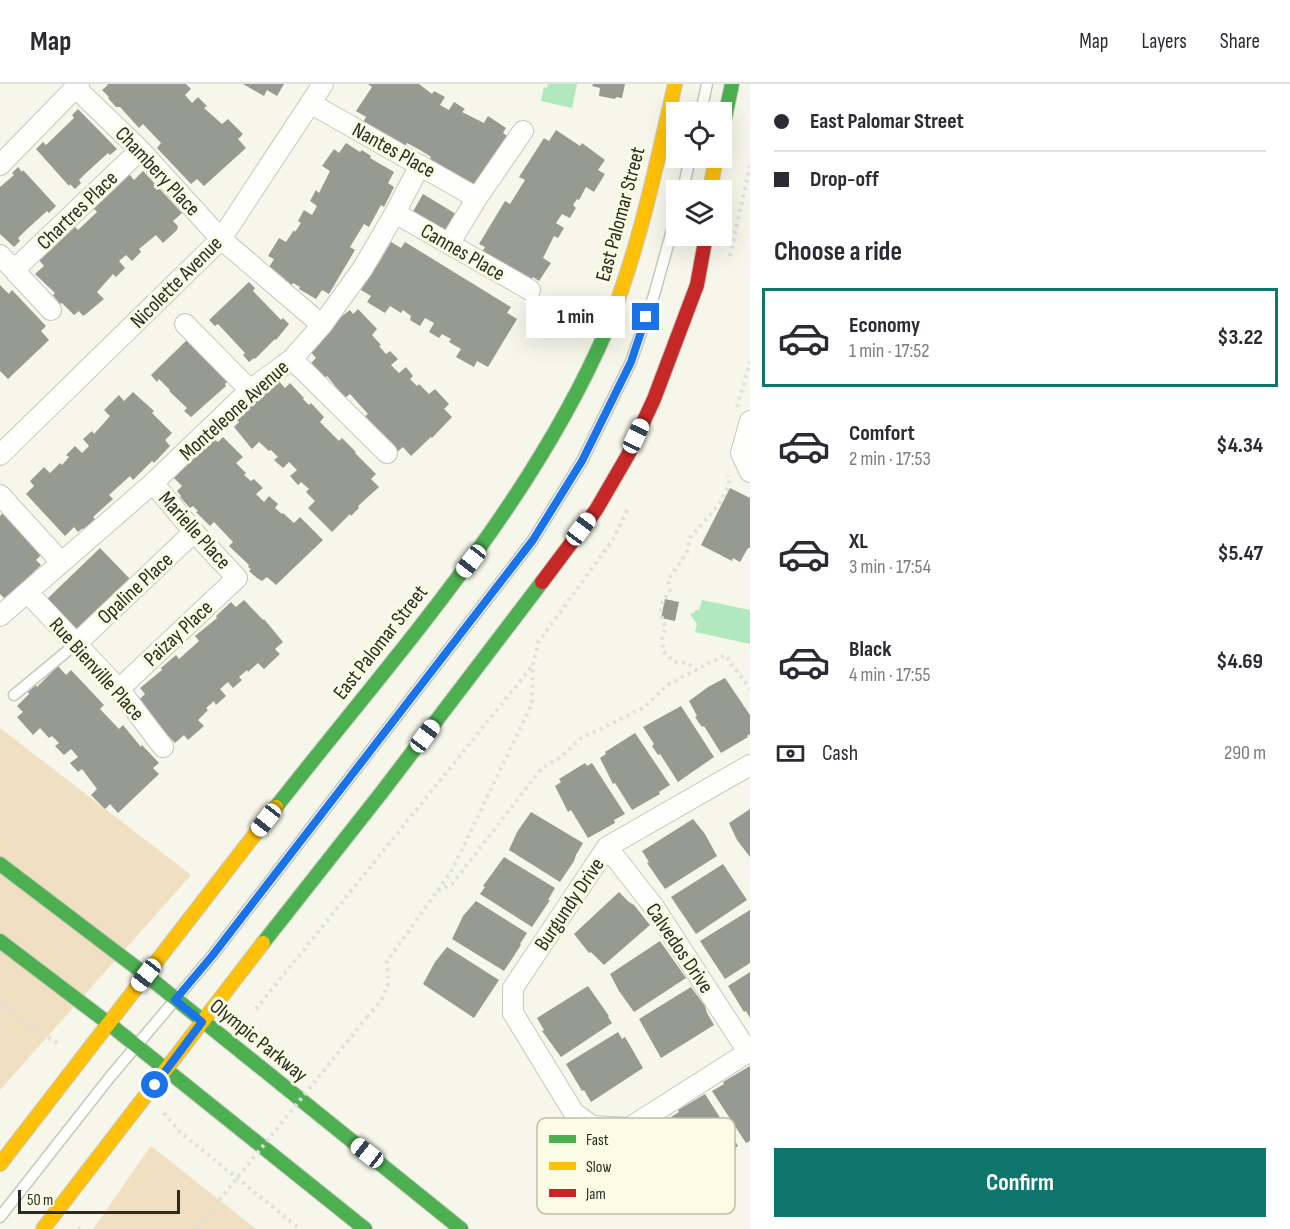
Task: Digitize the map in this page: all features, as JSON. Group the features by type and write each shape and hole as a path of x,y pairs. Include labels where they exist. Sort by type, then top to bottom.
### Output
{"street":[{"name":"Nicolette Avenue","path":"0,455 221,238 323,84"},
{"name":"East Palomar Street","path":"3,1155 485,543 552,437 577,392 623,288 643,223 675,84"},
{"path":"728,102 732,84"},
{"path":"0,165 78,86"},
{"name":"Chambery Place","path":"78,86 221,238 322,325"},
{"name":"Nantes Place","path":"310,104 477,198"},
{"path":"449,244 523,131"},
{"name":"Chartres Place","path":"14,270 140,150"},
{"name":"Monteleone Avenue","path":"0,616 153,483 250,390 292,359 322,325 363,268 420,165"},
{"name":"Cannes Place","path":"395,213 530,290"},
{"path":"43,1229 382,792 596,510 628,455 654,399 697,285 704,246"},
{"path":"0,255 51,310"},
{"path":"185,324 250,390"},
{"path":"292,359 387,453"},
{"path":"743,417 735,461 750,472"},
{"name":"Marielle Place","path":"153,483 237,578"},
{"path":"0,495 61,562"},
{"name":"Opaline Place","path":"77,643 194,532"},
{"name":"Paizay Place","path":"118,689 237,578"},
{"name":"Rue Bienville Place","path":"28,593 118,689 163,747"},
{"name":"Burgundy Drive","path":"581,1118 574,1113 513,1013 513,988 607,847 750,765"},
{"name":"Calvedos Drive","path":"607,847 654,907 749,1052"},
{"name":"Olympic Parkway","path":"0,864 146,975 461,1229"},
{"path":"0,941 108,1023 366,1229"},
{"name":"Burgundy Drive","path":"645,1118 749,1052"}],"lane":[{"path":"702,102 707,84"},
{"path":"0,1217 110,1077 212,956 533,540 582,461 631,362 668,246"},
{"path":"14,695 77,643"}],"path":[{"path":"727,267 750,166"},
{"path":"743,417 750,362"},
{"path":"696,671 688,663 674,662 664,652 662,638 666,628 660,616 662,601 670,592 668,580 687,552 690,538 720,503 729,485 735,461"},
{"path":"196,1229 381,1001 388,984 387,961 451,872 532,704 533,664 539,641 612,541 633,498"},
{"path":"437,891 452,884 542,768 561,757 580,739 645,707 667,685 725,655 750,689"},
{"path":"256,1009 533,664"},
{"path":"0,1002 33,1028 59,1044"},
{"path":"164,1113 180,1132 300,1229"}],"shaded area":[{"path":"548,84 577,84 572,108 541,101 544,87 547,88"},
{"path":"702,600 750,610 750,644 695,632 697,624 690,614 699,610"},
{"path":"0,728 191,875 0,1090"},
{"path":"151,1146 256,1229 93,1229"}],"building":[{"path":"107,84 186,84 191,89 185,95 192,103 198,97 207,106 204,108 222,124 228,119 243,134 238,139 246,148 204,186 197,179 191,184 157,148 161,143 143,124 139,128 120,107 116,107 108,98 102,90"},
{"path":"243,84 284,84 277,96 267,90 264,96"},
{"path":"368,84 419,84 432,94 434,91 445,97 440,105 449,110 454,102 465,109 462,112 484,123 488,116 506,128 503,133 512,139 471,191 428,162 431,157 420,150 407,143 404,148 362,124 366,117 356,111 372,87"},
{"path":"593,84 625,84 622,98 599,96 600,88 592,86"},
{"path":"78,109 117,149 110,155 108,153 86,173 79,180 81,183 75,189 70,184 69,186 36,149 43,142 46,145 74,118 72,115"},
{"path":"556,130 580,146 582,143 605,160 598,170 605,174 594,192 586,187 579,200 577,199 573,205 576,208 570,218 562,214 556,223 564,228 558,238 554,236 543,258 551,263 539,281 533,277 527,287 479,257 485,247 479,244 505,201 510,204 525,180 519,177 544,138 549,141"},
{"path":"346,143 360,152 362,150 371,156 370,158 394,172 388,183 394,187 384,207 381,205 369,227 364,224 350,247 355,250 329,294 322,290 316,299 268,269 274,259 268,256 279,238 286,242 294,230 295,232 301,223 298,221 304,210 312,215 317,206 310,201 316,190 319,193 330,171 322,166 334,149 339,153"},
{"path":"18,167 56,206 25,231 18,238 20,241 14,247 0,234 0,187 14,175 12,173"},
{"path":"143,171 182,213 173,221 178,226 177,230 163,243 156,235 139,249 141,252 132,261 126,255 119,261 125,268 116,277 113,274 97,292 104,299 83,316 79,311 74,315 62,303 60,304 53,295 55,293 35,274 44,266 39,260 74,226 78,230 97,212 93,208 129,174 134,180"},
{"path":"423,194 461,217 449,238 411,215"},
{"path":"391,242 401,248 405,242 511,307 507,313 517,319 488,367 477,361 474,367 456,357 461,349 449,342 451,339 442,334 439,338 429,332 434,323 425,318 420,326 410,320 411,316 403,310 401,313 390,306 385,313 367,302 371,296 361,290 375,264 377,266"},
{"path":"249,282 255,288 253,291 281,320 283,318 289,324 276,340 249,362 243,355 245,353 218,324 215,326 209,320"},
{"path":"0,285 9,294 12,290 46,326 41,331 49,340 8,379 0,371"},
{"path":"358,309 377,329 372,335 381,345 379,346 386,354 390,351 398,359 391,365 399,373 406,367 413,376 410,379 417,386 419,384 429,394 435,389 449,404 444,409 452,417 411,456 403,447 397,452 379,430 377,432 364,417 368,414 350,394 345,398 327,376 325,378 311,363 316,358 308,349 337,320 350,310 353,314"},
{"path":"190,337 194,346 222,375 224,373 230,379 225,384 226,386 191,417 184,411 187,408 170,390 159,379 157,382 151,375"},
{"path":"277,379 285,388 290,383 309,405 311,403 324,417 320,422 339,441 342,438 376,474 371,479 379,487 332,532 308,508 315,501 306,492 309,489 301,482 298,485 290,476 297,470 289,462 283,468 274,460 278,457 259,442 252,449 234,427 239,422 236,419 248,405"},
{"path":"133,392 154,411 152,413 172,433 165,440 170,446 133,480 130,476 109,495 113,499 93,517 95,519 84,530 83,528 78,532 74,527 65,536 26,494 34,486 30,481 44,467 50,473 60,463 62,465 69,457 66,455 75,446 82,453 89,446 83,439 92,431 94,434 110,416 104,410 119,395 124,401"},
{"path":"223,437 243,457 236,463 246,473 244,475 251,481 254,479 263,488 256,494 264,502 269,496 278,504 275,508 294,523 300,517 323,540 276,585 267,577 262,581 249,571 251,569 249,565 229,546 233,542 214,522 210,526 193,506 190,508 177,491 182,486 174,478 201,449 202,451 214,439 218,442"},
{"path":"730,488 750,498 750,548 740,562 733,558 732,561 701,545"},
{"path":"4,512 45,551 36,560 41,565 5,599 0,594 0,516"},
{"path":"100,548 130,579 76,630 46,600"},
{"path":"665,599 679,602 675,621 661,618"},
{"path":"244,600 283,642 275,649 280,654 264,669 258,663 248,672 247,670 239,677 242,680 233,688 228,682 220,689 226,696 216,705 214,701 198,720 204,726 188,740 184,735 175,743 137,702 145,694 140,688 176,655 179,659 199,641 195,636 217,618 216,616 231,602 236,607"},
{"path":"58,666 66,675 71,670 104,705 100,709 119,729 123,725 141,747 142,745 159,763 153,768 159,774 118,813 110,804 105,809 91,795 97,789 82,769 78,772 70,763 78,757 71,749 64,755 55,746 59,743 52,736 49,738 40,728 33,735 17,717 23,712 17,706 29,694 28,692 36,685 37,687"},
{"path":"725,678 750,715 750,734 721,753 704,726 702,727 695,717 697,716 689,701"},
{"path":"681,706 714,757 678,782 660,754 658,755 652,746 654,744 643,727"},
{"path":"635,733 670,785 659,792 660,794 632,810 615,783 613,784 600,758 606,754 605,752"},
{"path":"585,763 587,766 592,763 625,814 614,820 615,823 588,838 571,810 568,812 555,786 561,782 559,779"},
{"path":"750,809 750,857 737,840 729,823"},
{"path":"531,812 583,843 560,882 509,850 517,832"},
{"path":"693,819 705,834 717,856 665,889 647,863 649,862 642,851"},
{"path":"504,857 555,888 532,927 480,894 485,887 483,886"},
{"path":"723,864 747,900 696,934 671,897"},
{"path":"619,892 634,905 650,925 604,965 591,952 589,953 574,934"},
{"path":"476,901 527,933 504,971 452,939 463,916"},
{"path":"750,910 750,963 725,979 700,941"},
{"path":"660,941 686,978 634,1012 610,974"},
{"path":"447,947 499,980 474,1018 423,984 435,962"},
{"path":"750,972 750,1018 728,986"},
{"path":"588,986 612,1023 561,1057 542,1031 544,1030 537,1018"},
{"path":"691,987 705,1006 714,1025 661,1058 639,1019"},
{"path":"618,1032 622,1039 625,1037 643,1068 591,1102 566,1064"},
{"path":"750,1066 750,1141 746,1143 735,1126 735,1118 730,1118 712,1091 724,1084 723,1082"},
{"path":"705,1094 720,1118 670,1118 679,1112 678,1110"}],"traffic: fast":[{"path":"728,102 732,84"},
{"path":"276,807 413,636 500,519 540,458 576,395 607,329"},
{"path":"263,943 382,792 542,582"},
{"path":"0,864 146,975 461,1229"},
{"path":"0,941 108,1023 365,1229"}],"traffic: slow":[{"path":"607,329 638,238 675,84"},
{"path":"712,180 714,168"},
{"path":"0,1164 276,807"},
{"path":"43,1229 263,943"}],"traffic: jam":[{"path":"542,582 596,510 628,455 654,399 697,285 704,246"}],"route":[{"path":"155,1085 202,1022 175,1000 212,956 533,540 582,461 631,362 646,317"}]}
